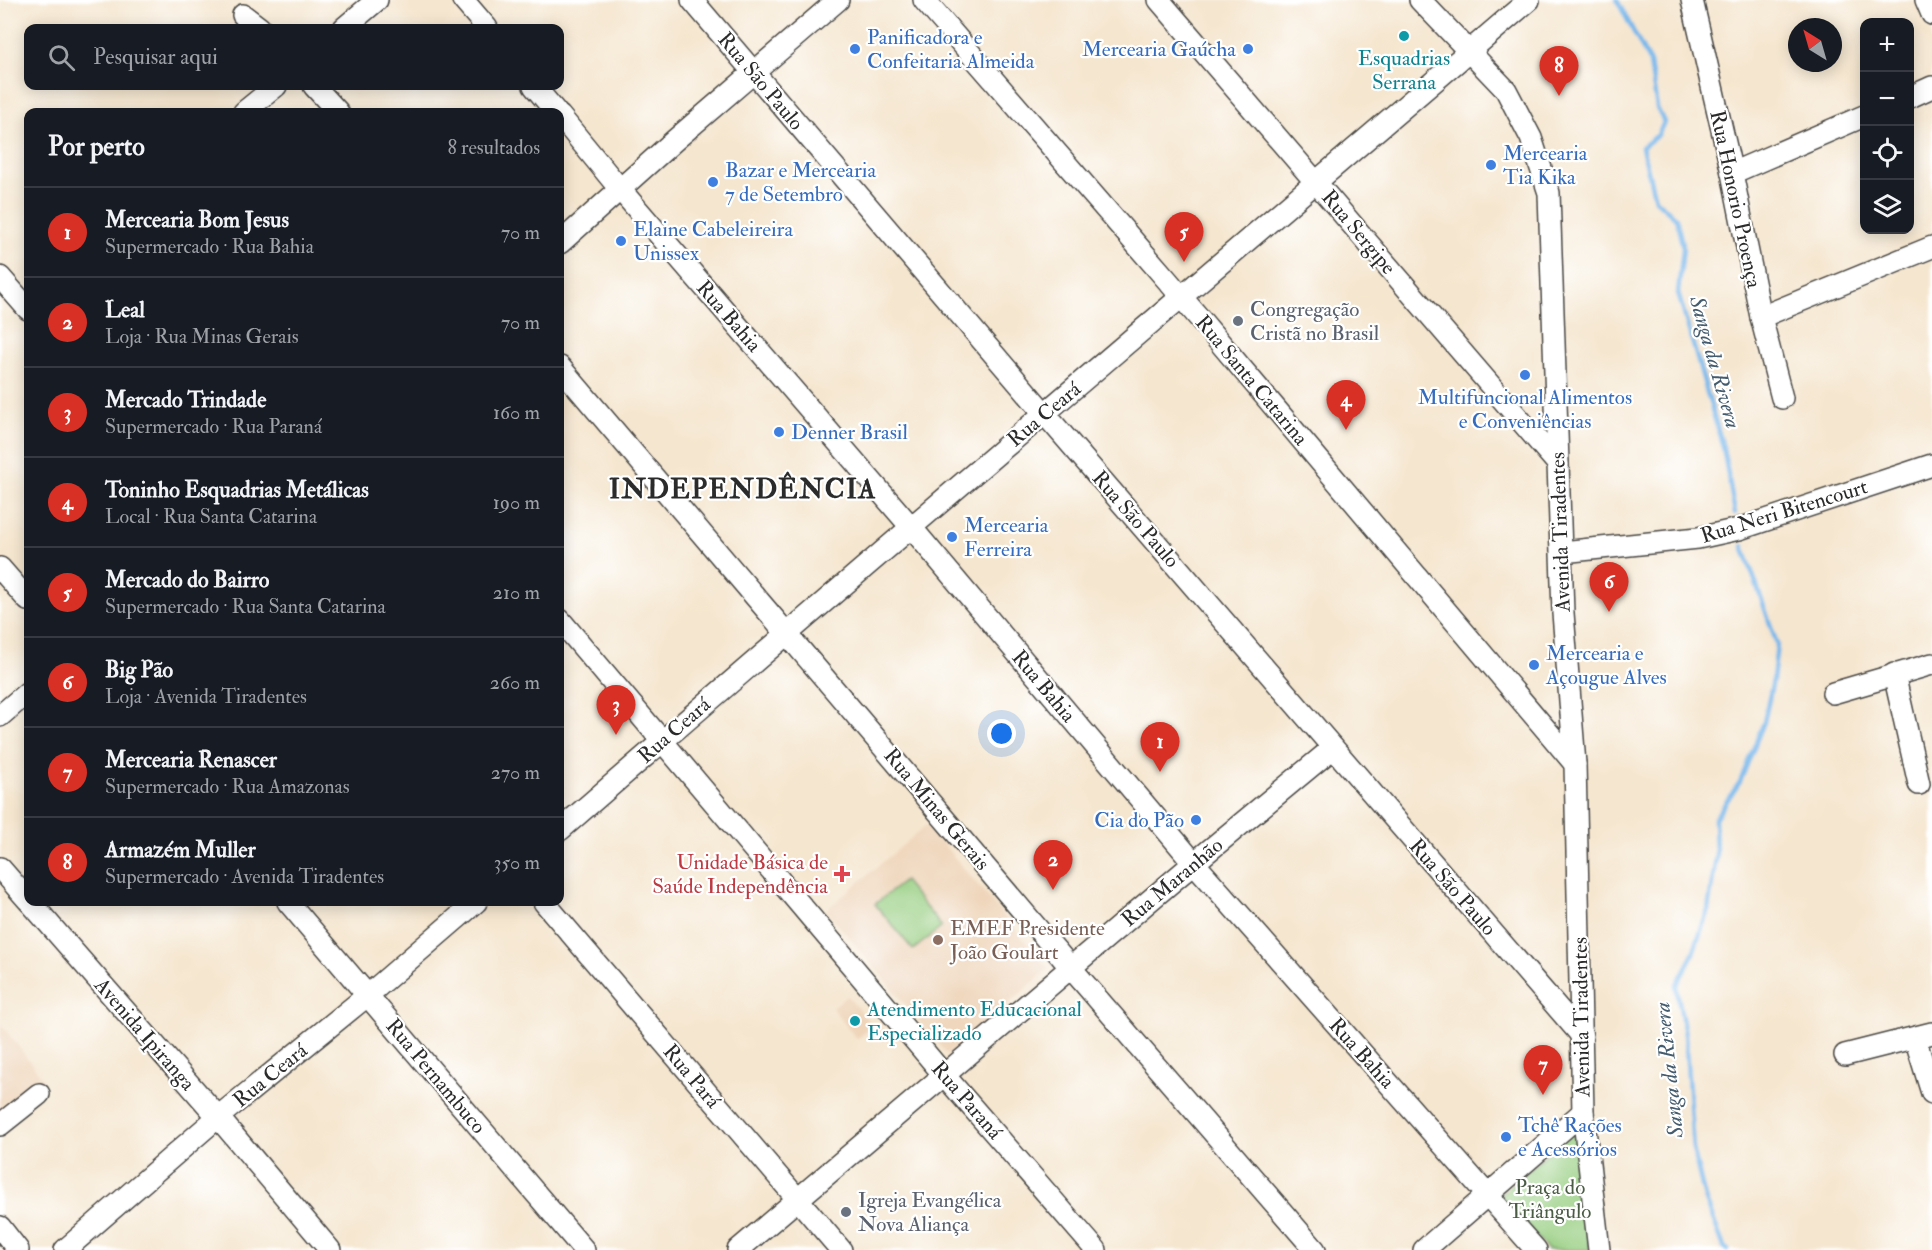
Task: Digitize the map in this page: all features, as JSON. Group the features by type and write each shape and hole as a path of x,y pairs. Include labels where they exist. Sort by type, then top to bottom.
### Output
{"street":[{"path":"349,24 377,0"},
{"path":"463,0 484,24"},
{"name":"Rua São Paulo","path":"692,0 1044,413 1582,1036"},
{"path":"564,239 619,188 838,0"},
{"name":"Rua Santa Catarina","path":"924,0 1182,298 1575,764"},
{"name":"Rua Sergipe","path":"1160,0 1558,464"},
{"name":"Avenida Tiradentes","path":"1420,0 1506,90 1531,138 1549,193 1563,613 1575,764 1583,1112 1599,1250"},
{"name":"Rua Ceará","path":"564,827 787,633 1529,0"},
{"name":"Rua Honorio Proença","path":"1692,0 1732,173 1761,317 1782,398"},
{"path":"1926,0 1932,14"},
{"path":"243,15 255,24"},
{"path":"1914,95 1932,87"},
{"path":"249,108 271,90"},
{"path":"318,90 334,108"},
{"path":"537,90 553,108"},
{"path":"1732,173 1860,118"},
{"name":"Rua Bahia","path":"564,121 1194,863 1536,1250"},
{"path":"1761,317 1932,247"},
{"path":"0,277 24,304"},
{"name":"Rua Minas Gerais","path":"564,372 1071,968 1315,1250"},
{"name":"Rua Neri Bitencourt","path":"1562,552 1708,536 1739,529 1932,465"},
{"path":"0,568 24,595"},
{"name":"Rua Paraná","path":"564,625 944,1075 1096,1250"},
{"path":"1833,693 1932,664"},
{"path":"1894,674 1920,784"},
{"path":"0,716 24,695"},
{"name":"Rua Maranhão","path":"738,1250 1333,748"},
{"name":"Avenida Ipiranga","path":"0,868 24,895"},
{"name":"Avenida Ipiranga","path":"33,906 218,1117 330,1250"},
{"name":"Rua Pernambuco","path":"291,906 584,1250"},
{"name":"Rua Ceará","path":"64,1250 218,1117 368,995 471,906"},
{"name":"Rua Pará","path":"547,906 841,1250"},
{"path":"1845,1055 1924,1036 1932,1093"},
{"path":"0,1125 39,1094"},
{"path":"1424,1250 1583,1112"},
{"path":"0,1227 18,1250"}],"shaded area":[{"name":"EMEF Presidente João Goulart","path":"927,825 1049,969 948,1055 826,910"},
{"name":"Atendimento Educacional Especializado","path":"847,996 873,1026 857,1039 832,1008"},
{"path":"0,1023 44,1080 0,1113"}],"green space":[{"path":"904,881 942,927 913,950 875,904"},
{"name":"Praça do Triângulo","path":"1578,1126 1590,1250 1548,1250 1500,1195"}],"waterway":[{"name":"Sanga da Rivera","path":"1617,0 1650,63 1657,108 1664,122 1658,135 1642,147 1655,199 1676,218 1683,248 1678,293 1723,447 1735,513"},
{"name":"Sanga da Rivera","path":"1728,1250 1724,1247 1705,1198 1693,1149 1685,1034 1676,986 1692,956 1708,910 1716,857 1715,818 1740,782 1764,722 1773,680 1777,644 1743,546"}],"place":[{"name":"Esquadrias Serrana","path":"1404,36"},
{"name":"Panificadora e Confeitaria Almeida","path":"855,49"},
{"name":"Mercearia Gaúcha","path":"1248,49"},
{"name":"Armazém Muller","path":"1559,96"},
{"name":"Mercearia Tia Kika","path":"1491,165"},
{"name":"Bazar e Mercearia 7 de Setembro","path":"713,182"},
{"name":"Elaine Cabeleireira Unissex","path":"621,241"},
{"name":"Mercado do Bairro","path":"1184,262"},
{"name":"Congregação Cristã no Brasil","path":"1238,321"},
{"name":"Multifuncional Alimentos e Conveniências","path":"1525,375"},
{"name":"Toninho Esquadrias Metálicas","path":"1346,430"},
{"name":"Denner Brasil","path":"779,432"},
{"name":"Mercearia Ferreira","path":"952,537"},
{"name":"Big Pão","path":"1609,612"},
{"name":"Mercearia e Açougue Alves","path":"1534,665"},
{"name":"Mercado Trindade","path":"616,735"},
{"name":"Mercearia Bom Jesus","path":"1160,772"},
{"name":"Cia do Pão","path":"1196,820"},
{"name":"Unidade Básica de Saúde Independência","path":"842,874"},
{"name":"Leal","path":"1053,890"},
{"name":"EMEF Presidente João Goulart","path":"938,940"},
{"name":"Atendimento Educacional Especializado","path":"855,1021"},
{"name":"Mercearia Renascer","path":"1543,1095"},
{"name":"Tchê Rações e Acessórios","path":"1506,1137"},
{"name":"Igreja Evangélica Nova Aliança","path":"846,1212"}],"district":[{"name":"INDEPENDÊNCIA","path":"743,489"}]}
